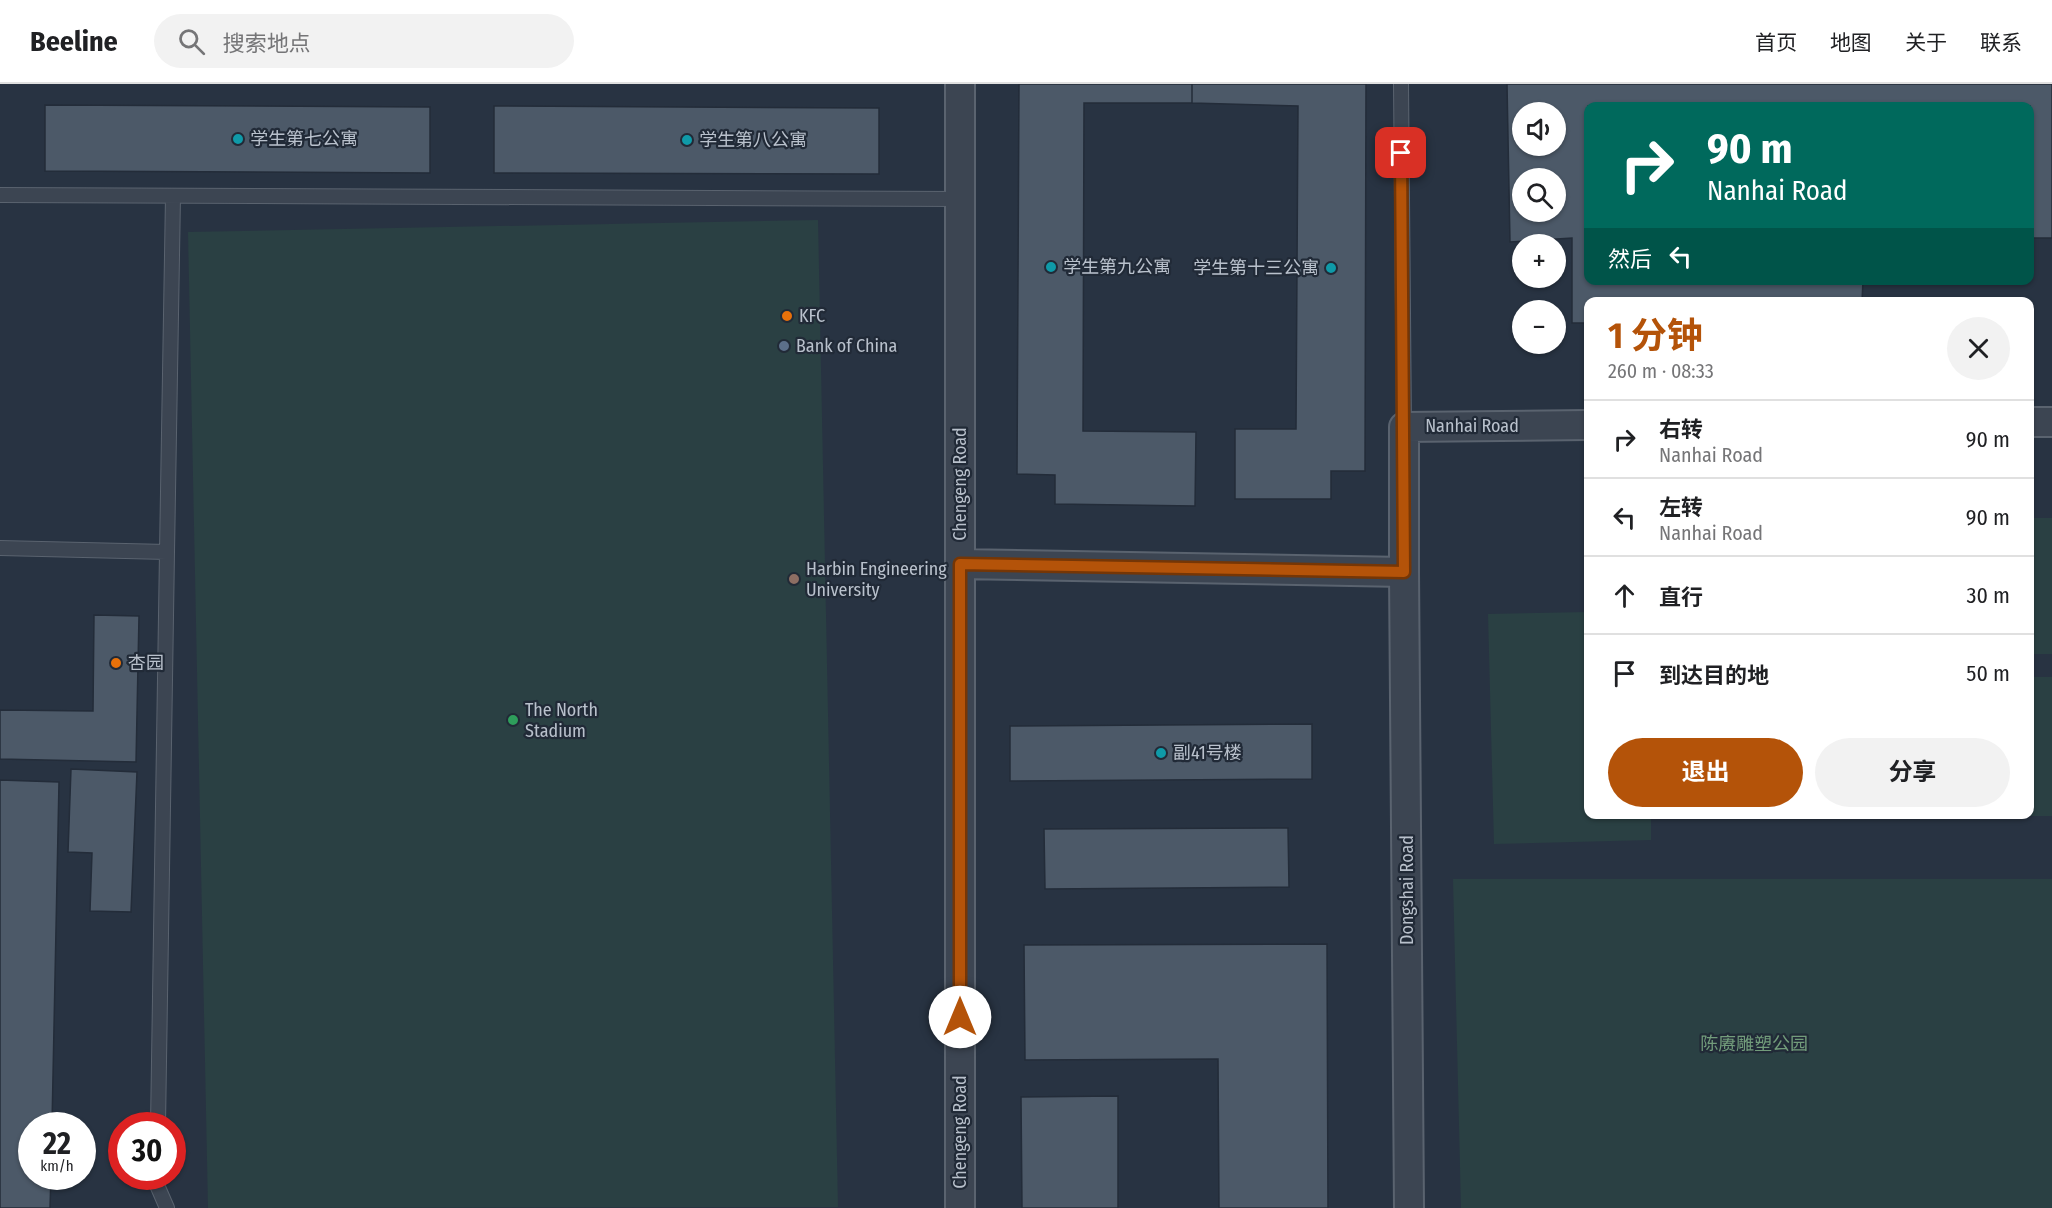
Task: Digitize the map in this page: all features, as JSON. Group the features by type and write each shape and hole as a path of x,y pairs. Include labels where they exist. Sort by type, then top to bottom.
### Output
{"street":[{"name":"Chengeng Road","path":"960,84 960,1208"},
{"path":"2034,422 2052,422"},
{"name":"Nanhai Road","path":"1404,572 1404,427 1584,425"},
{"path":"960,564 1404,572"},
{"name":"Dongshai Road","path":"1404,572 1409,1208"}],"lane":[{"path":"1401,84 1404,427"},
{"path":"0,195 960,199"},
{"path":"158,1112 173,196"},
{"path":"0,548 167,552"},
{"path":"159,1190 167,1208"}],"green space":[{"name":"The North Stadium","path":"818,220 838,1207 208,1208 188,232"},
{"path":"2034,518 2052,518 2052,654 2034,654"},
{"path":"1584,612 1584,819 1651,819 1651,840 1494,844 1488,614"},
{"path":"2034,677 2052,677 2052,816 2034,816"},
{"name":"陈赓雕塑公园","path":"1453,879 2052,879 2052,1208 1461,1208"}],"building":[{"name":"学生第九公寓","path":"1019,84 1192,84 1192,103 1084,103 1083,431 1196,432 1195,506 1055,504 1055,475 1017,474"},
{"name":"学生第十三公寓","path":"1192,84 1366,84 1365,471 1331,471 1331,499 1235,499 1235,429 1296,429 1298,106 1192,103"},
{"path":"1507,84 2052,84 2052,238 2034,238 2034,102 1584,102 1584,285 1863,285 1862,297 1584,297 1584,323 1572,323 1572,238 1566,238 1566,234 1512,234 1512,242 1510,242"},
{"name":"学生第七公寓","path":"45,105 430,107 430,173 45,171"},
{"name":"学生第八公寓","path":"494,106 879,108 879,174 494,173"},
{"name":"杏园","path":"94,615 139,616 136,762 0,759 0,710 93,711"},
{"name":"副41号楼","path":"1312,724 1312,779 1010,781 1010,726"},
{"path":"71,769 137,772 131,912 90,911 92,853 68,852"},
{"path":"0,780 59,782 52,1112 18,1112 18,1190 51,1190 50,1208 0,1208"},
{"path":"1288,828 1289,887 1045,889 1044,829"},
{"path":"1327,944 1328,1208 1219,1208 1218,1059 1025,1060 1024,945"},
{"path":"1118,1096 1118,1208 1022,1208 1021,1097"}],"place":[{"name":"学生第七公寓","path":"238,139"},
{"name":"学生第八公寓","path":"687,140"},
{"name":"学生第九公寓","path":"1051,267"},
{"name":"学生第十三公寓","path":"1331,268"},
{"name":"KFC","path":"787,316"},
{"name":"Bank of China","path":"784,346"},
{"name":"Harbin Engineering University","path":"794,579"},
{"name":"杏园","path":"116,663"},
{"name":"The North Stadium","path":"513,720"},
{"name":"副41号楼","path":"1161,753"}],"route":[{"path":"960,1017 960,564 1404,572 1401,153"}]}
